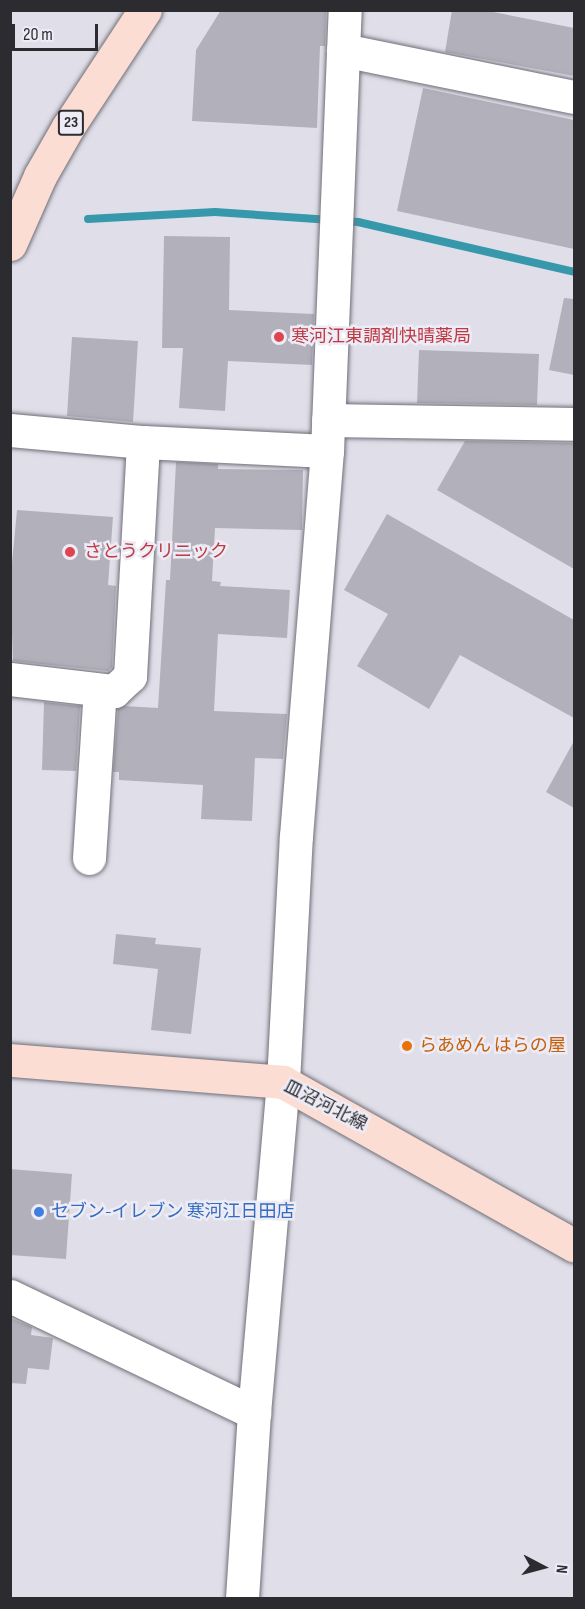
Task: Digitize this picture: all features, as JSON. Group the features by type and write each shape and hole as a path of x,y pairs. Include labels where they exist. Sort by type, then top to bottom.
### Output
{"main road":[{"name":"23","path":"10,244 39,176 68,127 145,10"},
{"name":"皿沼河北線","path":"10,1060 283,1082 574,1245"}],"street":[{"path":"242,1599 254,1413 283,1082 296,836 327,436 345,10"},
{"path":"343,50 574,97"},
{"path":"10,430 143,442 574,424"},
{"path":"10,679 114,691 130,676 143,442"},
{"path":"89,858 100,690"},
{"path":"10,1296 254,1413"}],"building":[{"path":"221,10 326,10 325,46 320,46 317,128 192,121 196,50"},
{"path":"452,10 483,10 574,28 574,76 445,52"},
{"path":"423,88 574,120 574,249 397,211"},
{"path":"164,236 230,237 229,310 314,314 312,365 228,361 225,411 179,408 183,348 162,348"},
{"path":"564,298 574,299 574,375 549,370"},
{"path":"72,337 138,341 133,422 67,416"},
{"path":"419,350 539,354 537,405 417,403"},
{"path":"465,441 574,443 574,569 437,490"},
{"path":"176,462 218,464 218,469 303,470 302,530 215,528 212,581 221,582 220,586 290,590 287,638 218,634 214,711 287,714 283,759 255,758 252,821 201,819 203,785 119,780 119,772 113,772 118,709 124,706 158,708 166,580 170,580"},
{"path":"17,510 113,517 108,585 116,586 112,667 108,671 13,661 10,584"},
{"path":"387,514 574,620 574,718 460,655 429,709 357,666 388,614 344,590"},
{"path":"44,702 80,706 76,771 42,770"},
{"path":"574,741 574,808 546,792"},
{"path":"116,934 156,938 155,944 201,948 191,1034 151,1030 158,969 113,964"},
{"path":"10,1169 72,1174 66,1259 10,1255"},
{"path":"10,1318 32,1327 31,1335 53,1338 49,1370 28,1368 26,1384 10,1383"}],"waterway":[{"path":"88,219 215,212 331,220"},
{"path":"344,221 358,222 574,272"}],"place":[{"name":"寒河江東調剤快晴薬局","path":"279,337"},
{"name":"さとうクリニック","path":"70,552"},
{"name":"らあめん はらの屋","path":"407,1046"},
{"name":"セブン-イレブン 寒河江日田店","path":"39,1212"}]}
